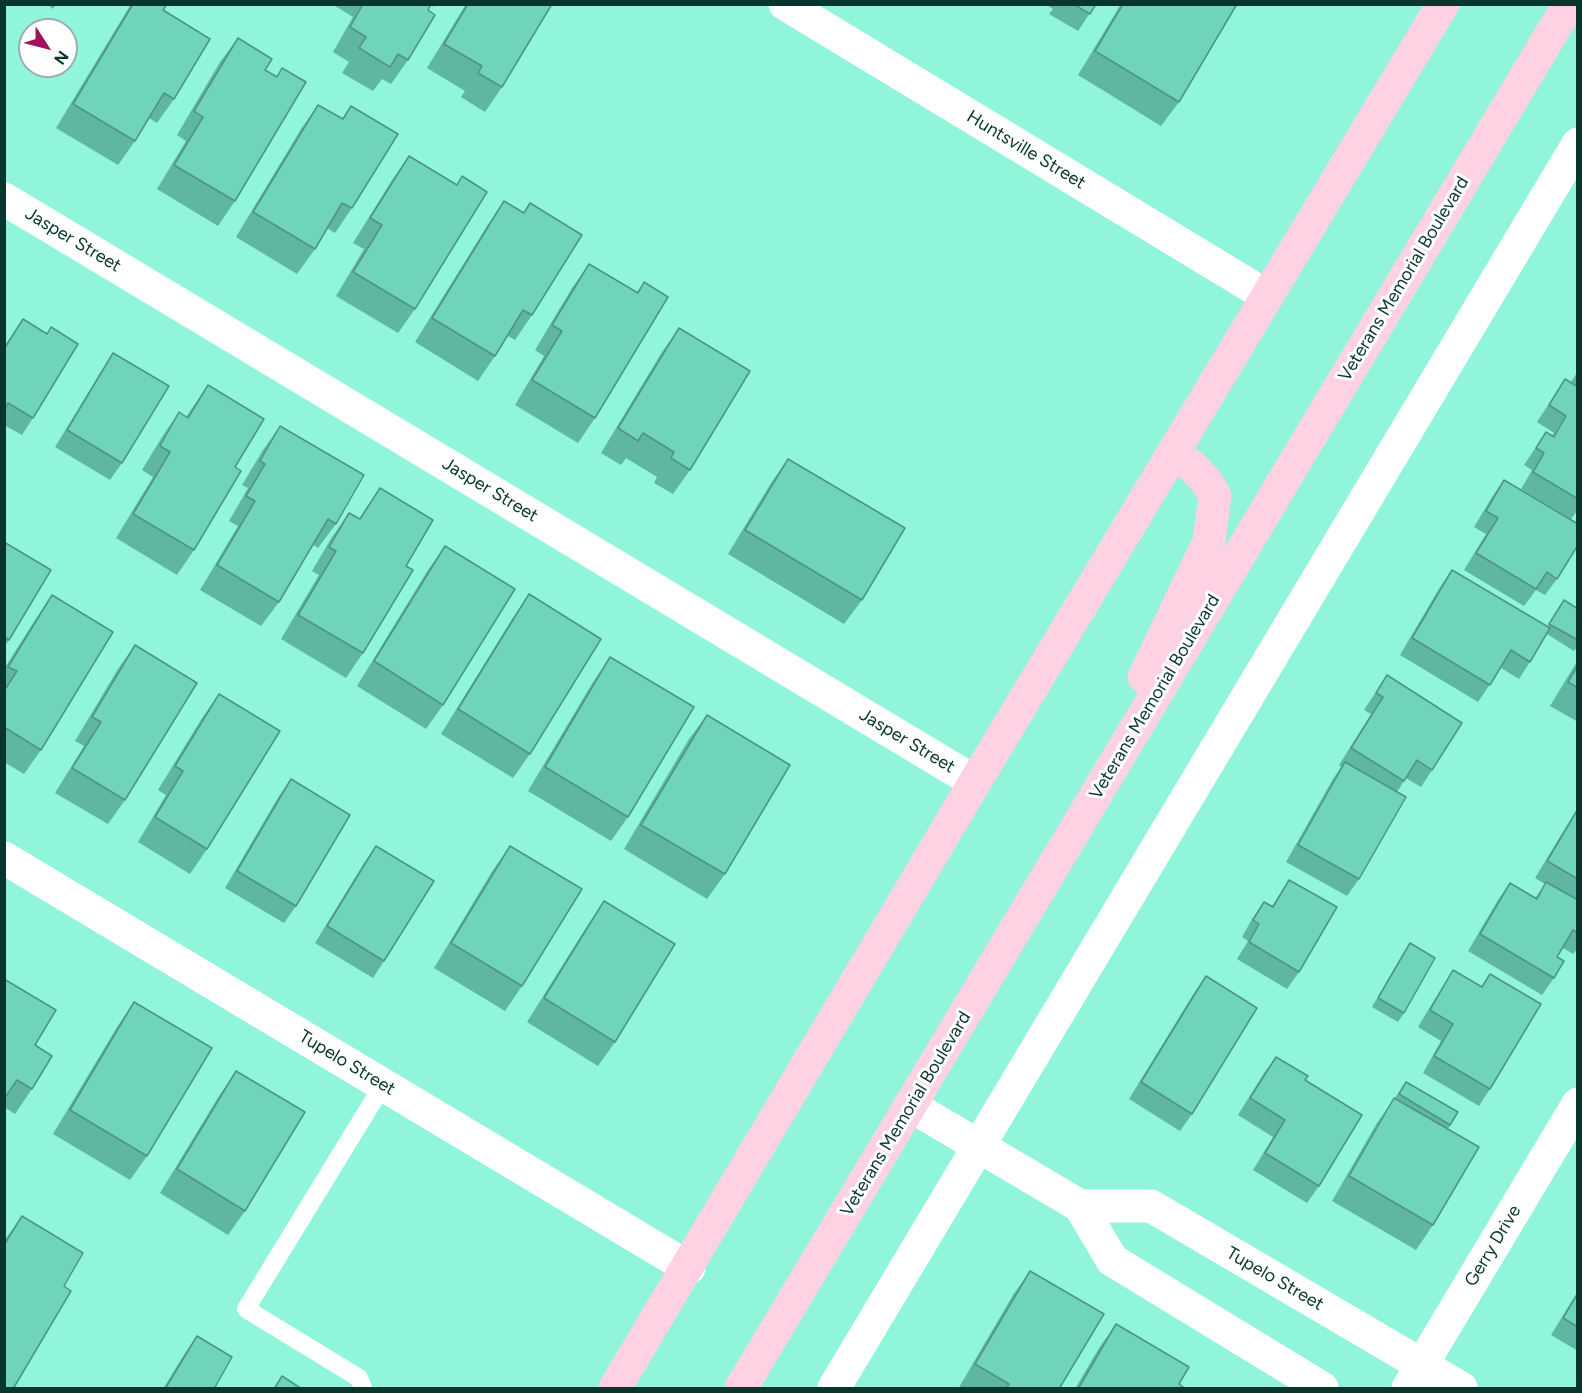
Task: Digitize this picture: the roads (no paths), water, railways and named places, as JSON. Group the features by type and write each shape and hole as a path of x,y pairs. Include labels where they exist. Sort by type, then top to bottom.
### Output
{"main road":[{"path":"615,1389 689,1268 975,782 1443,4"},
{"name":"Veterans Memorial Boulevard","path":"741,1389 1569,4"},
{"path":"1053,868 1209,541 1215,496 1206,481 1192,466 1172,454"},
{"path":"625,1389 644,1342"}],"street":[{"name":"Huntsville Street","path":"785,4 1267,296"},
{"path":"834,1389 1578,144"},
{"name":"Jasper Street","path":"4,199 975,782"},
{"name":"Tupelo Street","path":"4,858 689,1268"},
{"name":"Gerry Drive","path":"1415,1377 1578,1104"},
{"path":"911,1106 1080,1206 1112,1260 1322,1389"},
{"name":"Tupelo Street","path":"1080,1206 1151,1206 1415,1377 1461,1389"}],"lane":[{"path":"363,1389 359,1378 246,1309 383,1085"}]}
